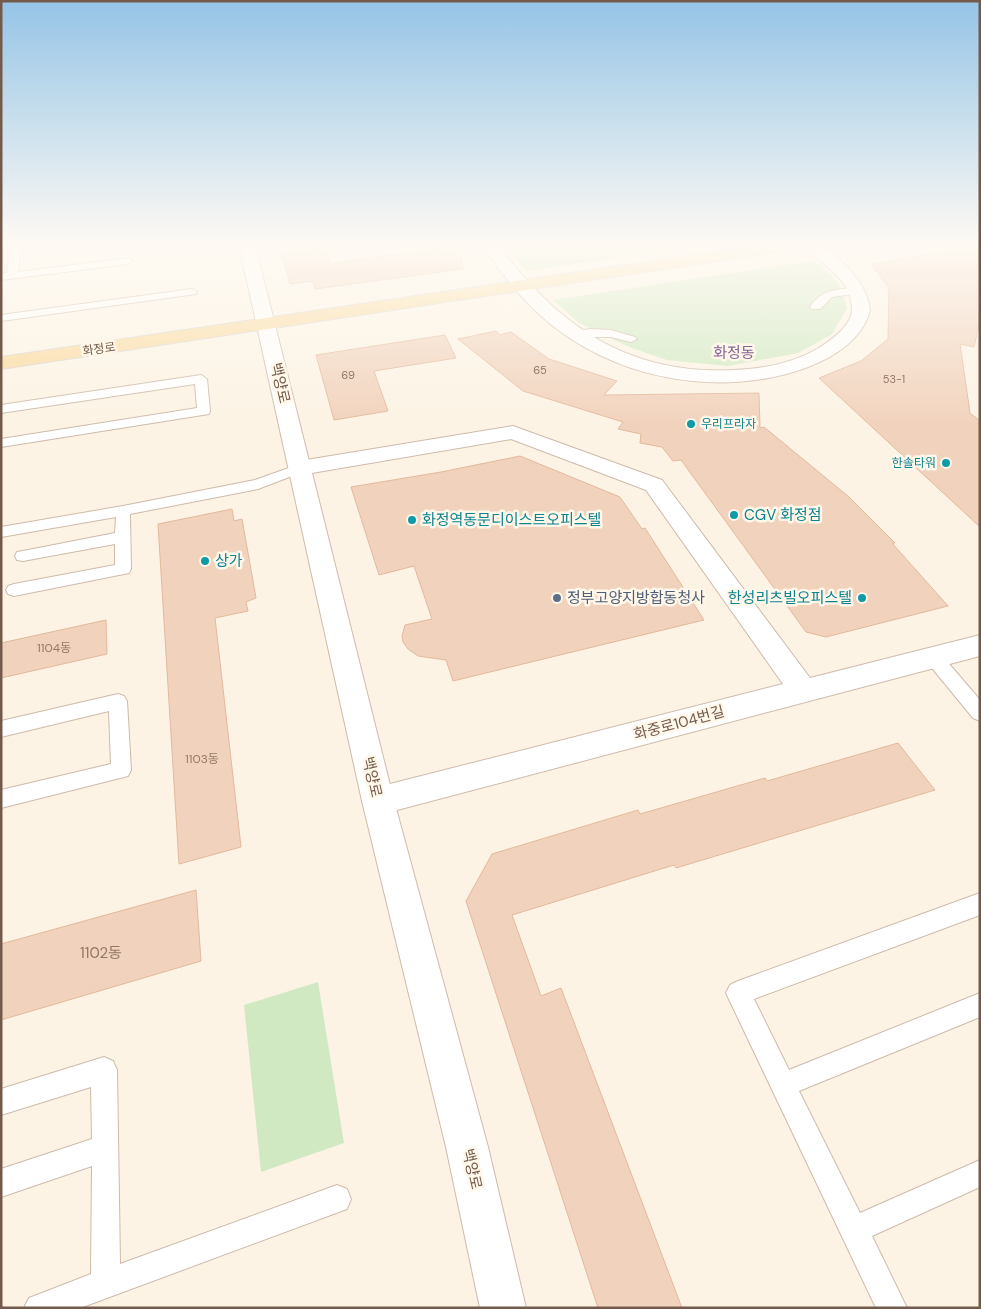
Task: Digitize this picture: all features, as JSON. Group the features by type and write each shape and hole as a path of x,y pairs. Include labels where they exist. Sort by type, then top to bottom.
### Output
{"main road":[{"name":"화정로","path":"1,363 385,306"}],"street":[{"name":"백양로","path":"262,306 378,801 467,1147 503,1308"},
{"path":"540,306 576,334 616,355 670,373 740,376 811,360 832,350 846,337 856,323 860,306"},
{"path":"300,468 513,432 654,485 803,690"},
{"name":"화중로104번길","path":"378,801 980,645"}],"lane":[{"path":"1,318 89,306"},
{"path":"576,334 596,331 618,334 631,339"},
{"path":"1,409 201,379 204,411 1,443"},
{"path":"1,532 123,511 258,484 300,468"},
{"path":"14,590 123,569 123,511"},
{"path":"23,556 123,537"},
{"path":"933,657 980,713"},
{"path":"1,729 118,701 121,770 1,799"},
{"path":"892,1308 738,993 980,904"},
{"path":"783,1085 980,1005"},
{"path":"1,1102 104,1070 106,1283"},
{"path":"1,1183 105,1148"},
{"path":"854,1230 980,1173"},
{"path":"38,1308 337,1199"}],"green space":[{"path":"560,306 846,306 847,308 832,334 798,353 728,366 667,360 629,347 579,323"},
{"path":"318,982 344,1143 261,1172 244,1005"}],"building":[{"path":"889,306 980,306 980,320 974,347 960,344 970,413 980,421 980,527 819,378 861,361 888,339"},
{"path":"496,331 500,335 511,332 549,359 617,381 604,395 759,393 760,428 764,427 849,497 895,543 892,543 948,606 826,637 806,632 681,460 673,461 662,447 640,443 641,434 618,429 623,422 523,391 458,339"},
{"path":"445,335 456,358 374,371 388,411 334,420 316,355"},
{"path":"520,456 620,497 642,529 645,528 704,620 453,681 446,660 418,656 408,649 403,642 402,636 405,625 432,619 414,566 379,575 351,487"},
{"path":"232,509 234,521 242,519 256,598 246,602 248,611 215,618 241,847 179,864 158,524"},
{"path":"106,620 107,654 1,678 1,643"},
{"path":"898,743 935,790 676,868 674,865 512,915 541,996 561,988 682,1308 598,1308 466,901 492,854 638,810 640,814 765,778 767,781"},
{"path":"196,890 201,961 1,1020 1,944"}],"place":[{"name":"우리프라자","path":"691,424"},
{"name":"한솔타워","path":"946,463"},
{"name":"CGV 화정점","path":"734,515"},
{"name":"화정역동문디이스트오피스텔","path":"412,520"},
{"name":"상가","path":"205,561"},
{"name":"정부고양지방합동청사","path":"557,598"},
{"name":"한성리츠빌오피스텔","path":"862,598"}],"district":[{"name":"화정동","path":"734,353"}]}
